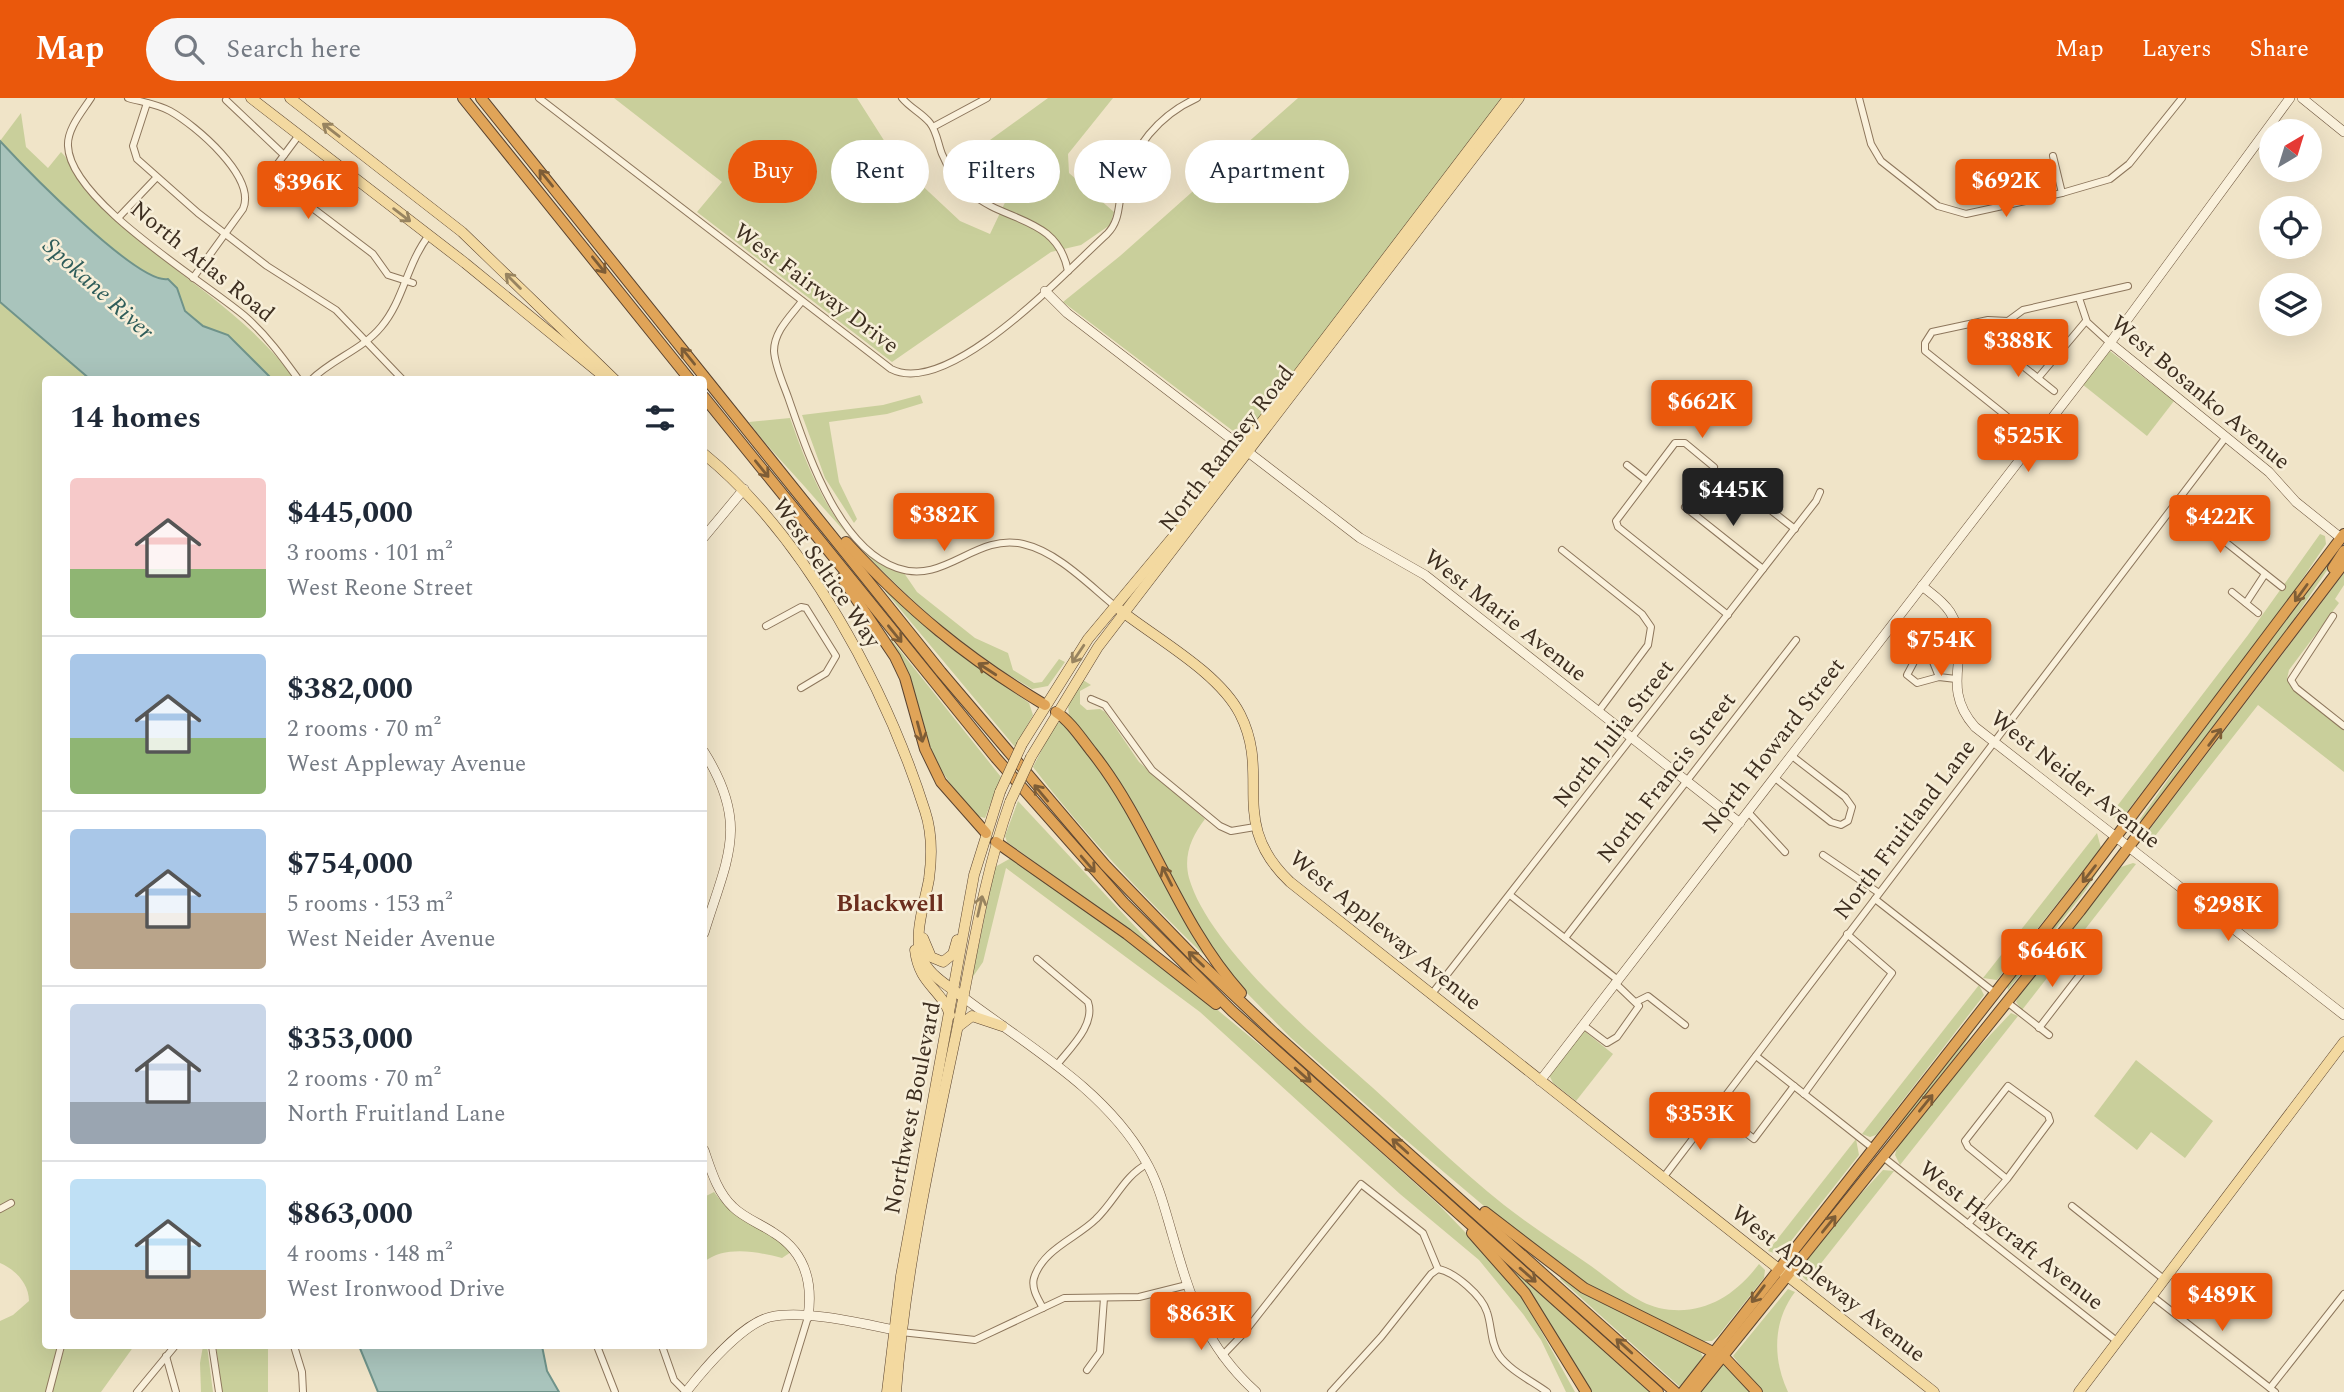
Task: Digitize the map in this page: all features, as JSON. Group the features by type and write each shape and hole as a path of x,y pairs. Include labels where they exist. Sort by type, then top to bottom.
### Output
{"highway":[{"path":"463,98 687,376"},
{"path":"481,98 704,376"},
{"path":"707,379 1052,806 1174,937 1274,1032 1675,1392"},
{"path":"707,401 996,758 1100,877 1167,948 1269,1045 1658,1392"},
{"path":"782,473 889,587 937,632 975,661 1045,705"},
{"path":"791,504 895,657 905,678 925,749 941,782 986,833"},
{"path":"1691,1389 2117,837 2343,538"},
{"path":"2323,592 2325,582 2344,551"},
{"path":"1782,1272 1870,1173 1992,1022 2130,847 2344,563"},
{"path":"1056,712 1077,733 1115,783 1208,950 1274,1032"},
{"path":"996,842 1127,934 1269,1045"},
{"path":"2007,1003 2003,986 2008,976"},
{"path":"1992,1022 1998,1001 1995,993"},
{"path":"1883,1157 1881,1148 1889,1129"},
{"path":"1870,1173 1875,1161 1874,1149"},
{"path":"1405,1166 1518,1284 1586,1392"},
{"path":"1427,1170 1569,1279 1628,1312 1718,1354 1758,1392"}],"main road":[{"path":"251,98 429,235 603,376"},
{"path":"290,98 462,232 611,376"},
{"name":"North Ramsey Road","path":"1247,449 1508,98"},
{"name":"North Ramsey Road","path":"996,842 1010,802 1031,757 1120,610 1519,98"},
{"name":"West Seltice Way","path":"707,457 744,489 797,558 837,618 897,736 926,814 930,840 929,877 920,927 920,952 925,964 959,994"},
{"name":"North Ramsey Road","path":"986,833 1000,792 1022,744 1045,705 1088,639 1120,610"},
{"name":"West Appleway Avenue","path":"1120,610 1210,679 1234,705 1244,724 1250,749 1255,827 1273,865 1290,882 1934,1392"},
{"path":"1045,705 1056,712"},
{"path":"986,833 996,842"},
{"name":"Northwest Boulevard","path":"896,1392 897,1331 957,1029 974,875 986,833"},
{"name":"Northwest Boulevard","path":"887,1392 950,1016 959,994 996,842"},
{"path":"920,927 931,957 943,962 951,958 974,875"},
{"path":"920,927 914,946 916,964 922,978 943,1002 950,1016"},
{"path":"957,1029 969,1016 1002,1026"},
{"path":"2079,1392 2344,1042"}],"street":[{"name":"North Atlas Road","path":"91,98 69,137 71,159 76,171 118,218 246,317 268,338 296,376"},
{"path":"128,98 166,109 191,126 214,146 239,176 247,200 193,278"},
{"name":"West Fairway Drive","path":"539,98 891,369 915,374 983,344 1012,323 1068,271 1116,222 1130,164 1150,133 1164,118 1197,98"},
{"path":"902,98 933,127 949,167 965,188 981,201 1032,224 1054,239 1063,250 1068,271"},
{"path":"933,127 987,98"},
{"path":"1858,98 1871,144 1881,161 1938,206 1966,214 2062,193 2105,181 2120,173 2182,98"},
{"name":"North Howard Street","path":"1540,1081 2110,343 2290,98"},
{"path":"2302,98 2344,132"},
{"path":"226,100 284,155"},
{"path":"147,103 133,146 134,154 156,178 267,265 336,310 399,376"},
{"path":"299,135 272,173 276,181 373,254 388,275 412,283"},
{"path":"2053,156 2062,193"},
{"path":"118,218 156,178"},
{"path":"317,376 366,341 390,316 414,256 429,235"},
{"path":"2035,439 1925,351 1924,343 1932,332 1988,320 2008,321 2023,310 2128,286"},
{"name":"West Marie Avenue","path":"1045,291 1067,313 1368,544 1425,575 1740,823"},
{"name":"West Bosanko Avenue","path":"2079,298 2086,321 2097,334 2226,437 2343,538"},
{"name":"West Appleway Avenue","path":"802,301 780,331 774,348 799,429 821,482 838,513 860,540 884,562 910,572 923,573 951,565 985,545 997,542 1026,545 1054,559 1120,610"},
{"path":"2038,378 2086,321"},
{"path":"1999,347 2054,391"},
{"name":"North Fruitland Lane","path":"1663,1178 2226,437"},
{"path":"1714,467 1678,441 1616,521 1618,527 1728,615"},
{"path":"1627,464 1646,480"},
{"path":"707,533 744,489"},
{"name":"North Julia Street","path":"1431,995 1795,529 1820,492"},
{"path":"1751,495 1795,529"},
{"path":"2175,502 2282,587"},
{"path":"1685,507 1763,569"},
{"path":"1562,550 1642,614 1651,629 1648,645 1598,712"},
{"path":"2246,603 2265,574"},
{"name":"West Neider Avenue","path":"1922,586 1943,603 1957,627 1959,656 1956,680 1958,702 1964,713 1994,742 2344,1015"},
{"path":"2232,592 2258,612"},
{"path":"765,626 801,607 812,616 836,656 826,673 801,688"},
{"path":"2333,616 2291,680 2296,688 2344,726"},
{"name":"North Francis Street","path":"1565,938 1796,640"},
{"path":"1939,677 1931,657 1925,653 1915,660 1908,675 1917,683 1939,677 1956,680"},
{"path":"1091,699 1105,705 1152,770 1220,826 1231,831 1255,827"},
{"path":"1775,778 1831,822 1841,825 1848,821 1852,807 1844,797 1792,756"},
{"path":"707,757 730,810 732,842 707,923"},
{"path":"707,771 713,768"},
{"path":"1748,812 1785,852"},
{"path":"1823,855 1845,873 1858,877 1877,896 1995,993"},
{"path":"1510,895 1616,981 1636,1002 1637,1009 1611,1042 1601,1040 1583,1025"},
{"path":"1804,1094 1892,973 1847,934"},
{"path":"1037,959 1088,1002 1090,1009 1085,1027 1056,1066"},
{"path":"2039,1028 2086,967"},
{"path":"959,994 1056,1066 1115,1117 1147,1164 1163,1201 1198,1317 1222,1356 1256,1392"},
{"path":"1636,1002 1648,996 1685,1025"},
{"path":"2007,1003 2049,1035"},
{"path":"1756,1056 1874,1149"},
{"path":"1715,1109 1754,1139 1794,1086"},
{"path":"1968,1224 2007,1179 2050,1121 2048,1115 2008,1086 2004,1087 1965,1141 1968,1147 2007,1179"},
{"path":"707,1157 727,1202 745,1217 783,1239 800,1258 810,1282 808,1317 785,1392"},
{"name":"West Haycraft Avenue","path":"1883,1157 2118,1342"},
{"path":"1043,1308 1034,1287 1036,1274 1065,1240 1097,1218 1135,1171 1147,1164"},
{"path":"1222,1356 1362,1184 1423,1233 1438,1269"},
{"path":"0,1209 10,1203"},
{"path":"2072,1206 2165,1280"},
{"path":"1331,1392 1438,1269 1446,1271 1464,1285 1487,1310 1498,1354 1547,1392"},
{"path":"663,1349 674,1380 686,1392 754,1324 782,1315 975,1340 1070,1297 1139,1297 1187,1286"},
{"path":"2152,1296 2273,1390 2344,1294"},
{"path":"1087,1370 1100,1352 1104,1298"},
{"path":"49,1392 60,1349"},
{"path":"137,1392 172,1349"},
{"path":"212,1349 219,1392"},
{"path":"295,1349 302,1372 303,1392"},
{"path":"598,1349 615,1392"},
{"path":"166,1356 176,1392"}],"green space":[{"path":"614,98 857,98 884,140 831,140 831,203 929,203 929,192 960,221 990,234 1005,203 1060,203 1060,140 990,140 1048,98 1113,98 1079,140 1074,140 1074,147 1068,154 1069,173 1074,177 1074,203 1104,203 1114,212 1110,225 1081,245 1051,252 892,362 697,212 722,182"},
{"path":"1298,98 1504,98 1245,437 1241,437 1063,302 1185,198 1185,203 1349,203 1349,140 1251,140"},
{"path":"21,113 26,147 48,168 61,152 86,188 110,214 235,316 293,376 269,376 228,335 203,326 185,311 177,288 168,279 153,276 108,245 32,175 0,141"},
{"path":"0,302 86,376 42,376 42,1349 57,1349 46,1392 0,1392 0,1321 13,1315 29,1301 27,1289 20,1278 0,1263"},
{"path":"2110,351 2174,401 2147,436 2082,384"},
{"path":"920,395 923,403 887,414 829,422 839,482 857,519 854,523 825,478 802,415 883,405"},
{"path":"790,418 807,463 830,510 862,549 882,563 904,573 917,592 975,638 1008,653 1013,670 1034,683 1042,682 1059,659 1065,662 1048,686 1032,689 968,646 938,622 856,544 749,422"},
{"path":"2320,534 2325,536 2326,544 2284,606 2123,817 2108,818 2248,635"},
{"path":"2331,560 2332,563 2277,644 2141,822 2140,819 2228,695"},
{"path":"2344,573 2344,585 2335,599 2339,603 2289,670 2287,679 2294,690 2344,729 2344,772 2258,705 2148,845 2147,833"},
{"path":"885,591 940,640 1029,703 1033,715 1015,747"},
{"path":"890,638 1001,777 985,818 977,816 957,794 934,759 908,675"},
{"path":"1083,680 1091,685 1080,691 1080,704 1087,710 1100,709 1105,712 1139,762 1205,819 1190,846 1187,861 1189,878 1200,905 1219,934 1268,991 1324,1045 1487,1191 1525,1221 1641,1301 1674,1310 1703,1307 1739,1286 1759,1264 1765,1270 1764,1278 1718,1336 1712,1341 1701,1341 1591,1288 1542,1255 1400,1135 1290,1037 1241,987 1222,965 1189,911 1146,825 1116,775 1069,717 1068,704"},
{"path":"1061,722 1118,792 1204,955 1115,864 1033,767 1055,724"},
{"path":"1018,801 1156,949 1007,842 1005,836"},
{"path":"2097,833 2101,848 1997,980 1983,978"},
{"path":"1011,858 1174,974 1283,1064 1439,1205 1515,1284 1575,1392 1566,1392 1541,1340 1479,1260 1400,1194 1200,1012 1006,868 983,962 972,978 995,867"},
{"path":"2105,860 2086,890 2008,990 2007,986"},
{"path":"2136,864 2022,1010 2016,1002 2019,994 2121,867"},
{"path":"1979,985 1984,995 1876,1135 1870,1137 1862,1134"},
{"path":"1991,1004 1962,1048 1898,1131 1895,1129"},
{"path":"2011,1013 2018,1016 1900,1165 1895,1155 1897,1147 1959,1068"},
{"path":"1583,1030 1613,1054 1576,1101 1553,1083 1549,1075"},
{"path":"2136,1060 2213,1121 2185,1158 2151,1132 2137,1150 2094,1116"},
{"path":"1856,1139 1859,1155 1780,1255 1768,1251"},
{"path":"1883,1170 1894,1171 1807,1281 1799,1273 1803,1264 1845,1211"},
{"path":"714,1192 731,1210 791,1252 782,1258 742,1251 722,1253 707,1260 707,1196"},
{"path":"1514,1271 1651,1392 1590,1392"},
{"path":"1562,1276 1700,1351 1703,1357 1680,1387 1560,1279"},
{"path":"1788,1289 1795,1292 1782,1316 1777,1341 1780,1367 1788,1392 1762,1392 1733,1356"},
{"path":"64,1349 132,1349 101,1392 52,1392"},
{"path":"202,1349 207,1349 213,1392 201,1392"},
{"path":"216,1349 268,1349 268,1392 222,1392"},
{"path":"1724,1363 1753,1392 1697,1392"}],"water":[{"name":"Spokane River","path":"0,141 108,245 153,276 168,279 177,288 185,311 203,326 228,335 269,376 86,376 0,302"},
{"path":"360,1349 543,1349 547,1371 559,1392 378,1392"}],"district":[{"name":"Blackwell","path":"890,904"}]}
